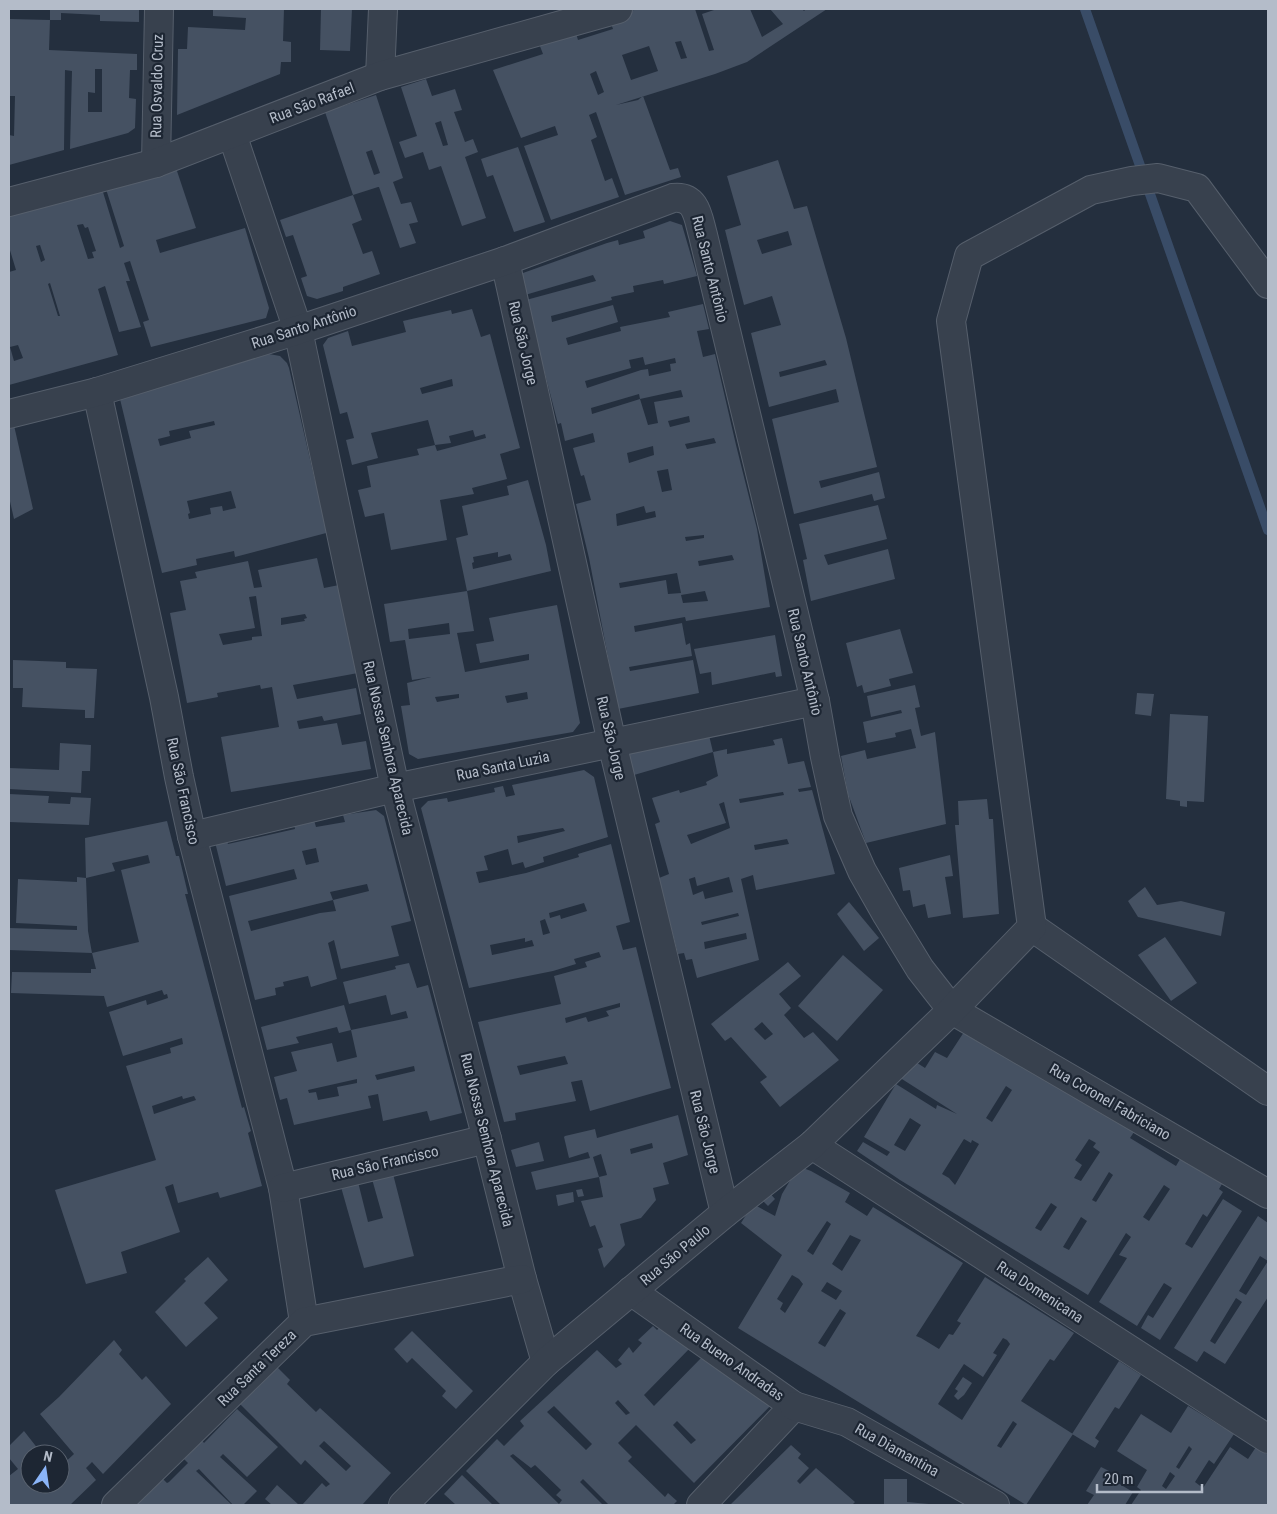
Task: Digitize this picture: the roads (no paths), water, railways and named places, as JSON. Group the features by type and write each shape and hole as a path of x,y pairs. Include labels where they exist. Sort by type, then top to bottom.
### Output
{"street":[{"name":"Rua Osvaldo Cruz","path":"156,163 159,9"},
{"path":"380,76 383,9"},
{"name":"Rua São Rafael","path":"9,202 156,163 380,76 592,13 618,9"},
{"name":"Rua Nossa Senhora Aparecida","path":"232,134 298,330 395,788 522,1279 546,1362"},
{"path":"1268,284 1197,188 1145,180 1090,190 969,256 951,322 1032,927 1268,1091"},
{"name":"Rua Santo Antônio","path":"9,414 97,392 298,330 505,261 674,198 682,197 686,199 694,205 703,235 816,701 825,757 838,816 862,871 887,915 920,969 952,1010"},
{"name":"Rua São Jorge","path":"505,261 612,743 725,1213"},
{"name":"Rua São Francisco","path":"97,392 164,696 192,836 283,1188 304,1322"},
{"name":"Rua Santa Luzia","path":"192,836 395,788 816,701"},
{"name":"Rua São Paulo","path":"403,1505 546,1362 725,1213 812,1144 952,1010 1032,927"},
{"name":"Rua Coronel Fabriciano","path":"952,1010 1268,1194"},
{"name":"Rua São Francisco","path":"283,1188 487,1139"},
{"name":"Rua Domenicana","path":"812,1144 1268,1439"},
{"name":"Rua Santa Tereza","path":"116,1505 304,1322 522,1279"},
{"name":"Rua Bueno Andradas","path":"632,1291 794,1406 700,1505"},
{"name":"Rua Diamantina","path":"794,1406 847,1422 995,1505"}],"waterway":[{"path":"1085,9 1268,530"}]}
